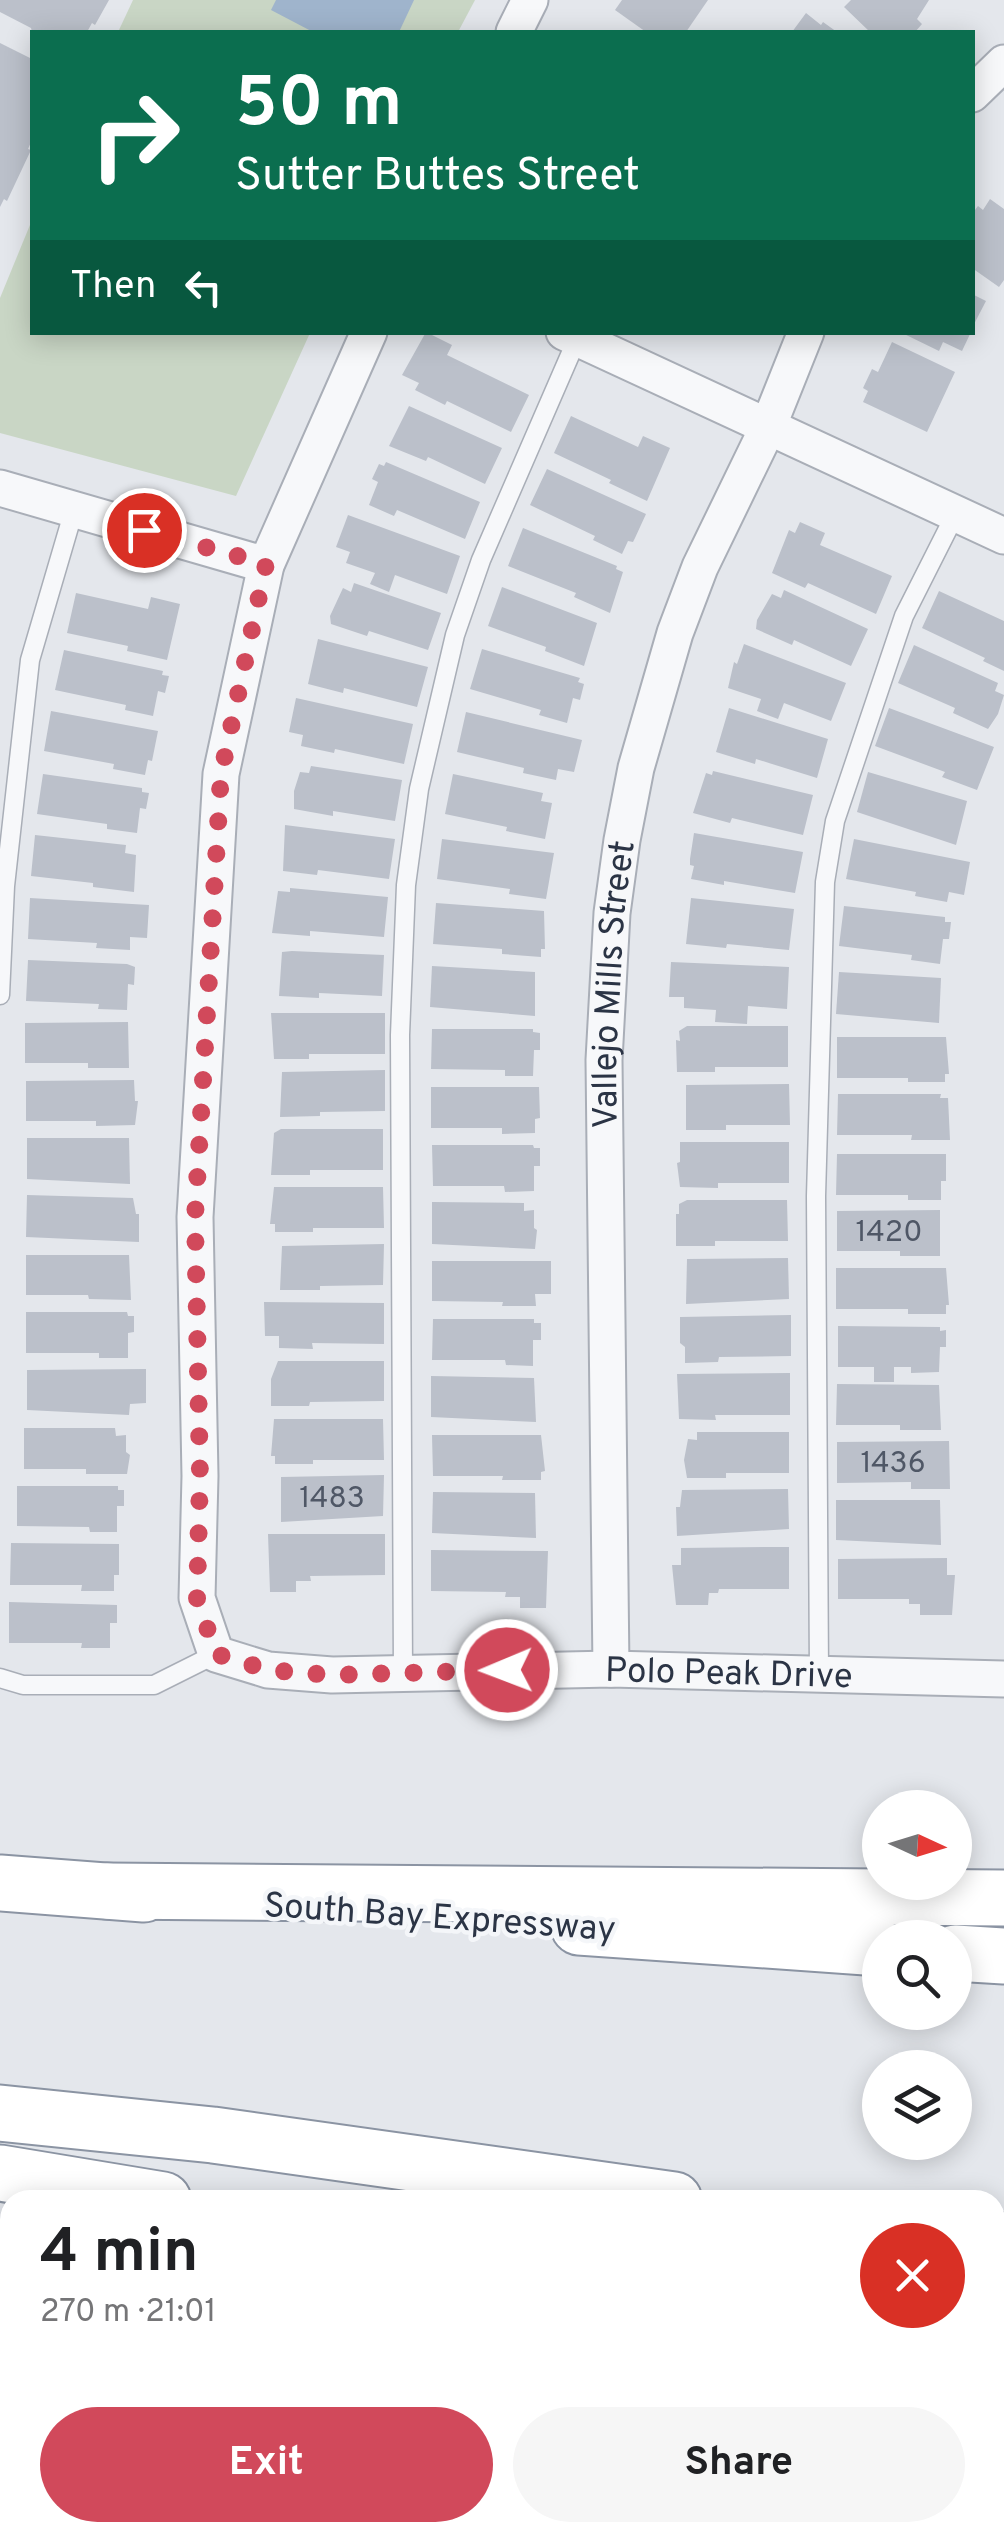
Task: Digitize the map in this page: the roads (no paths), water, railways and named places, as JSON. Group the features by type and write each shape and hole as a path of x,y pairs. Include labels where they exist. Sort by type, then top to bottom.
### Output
{"highway":[{"name":"South Bay Expressway","path":"0,1883 862,1947"},
{"path":"107,1891 1004,1898"},
{"path":"972,1954 1004,1956"},
{"path":"0,2113 213,2135 603,2190"},
{"path":"0,2173 103,2190"}],"street":[{"path":"515,30 530,0"},
{"path":"975,91 1004,62"},
{"path":"216,1654 197,1598 200,1476 195,1217 221,774 266,564 368,335"},
{"name":"Vallejo Mills Street","path":"611,1669 604,1060 612,913 636,768 670,650 700,567 768,427 805,335"},
{"path":"571,336 1004,536"},
{"path":"0,488 266,564"},
{"name":"Polo Peak Drive","path":"216,1654 268,1670 332,1675 611,1669 1004,1679"}],"lane":[{"path":"403,1672 400,1035 406,885 419,789 455,635 480,560 571,336"},
{"path":"0,995 9,847 30,660 74,510"},
{"path":"819,1674 816,1196 824,882 835,820 897,634 956,513"},
{"path":"0,1678 23,1685 154,1685 216,1654"}],"water":[{"path":"276,0 414,0 400,30 309,30 271,10"}]}
